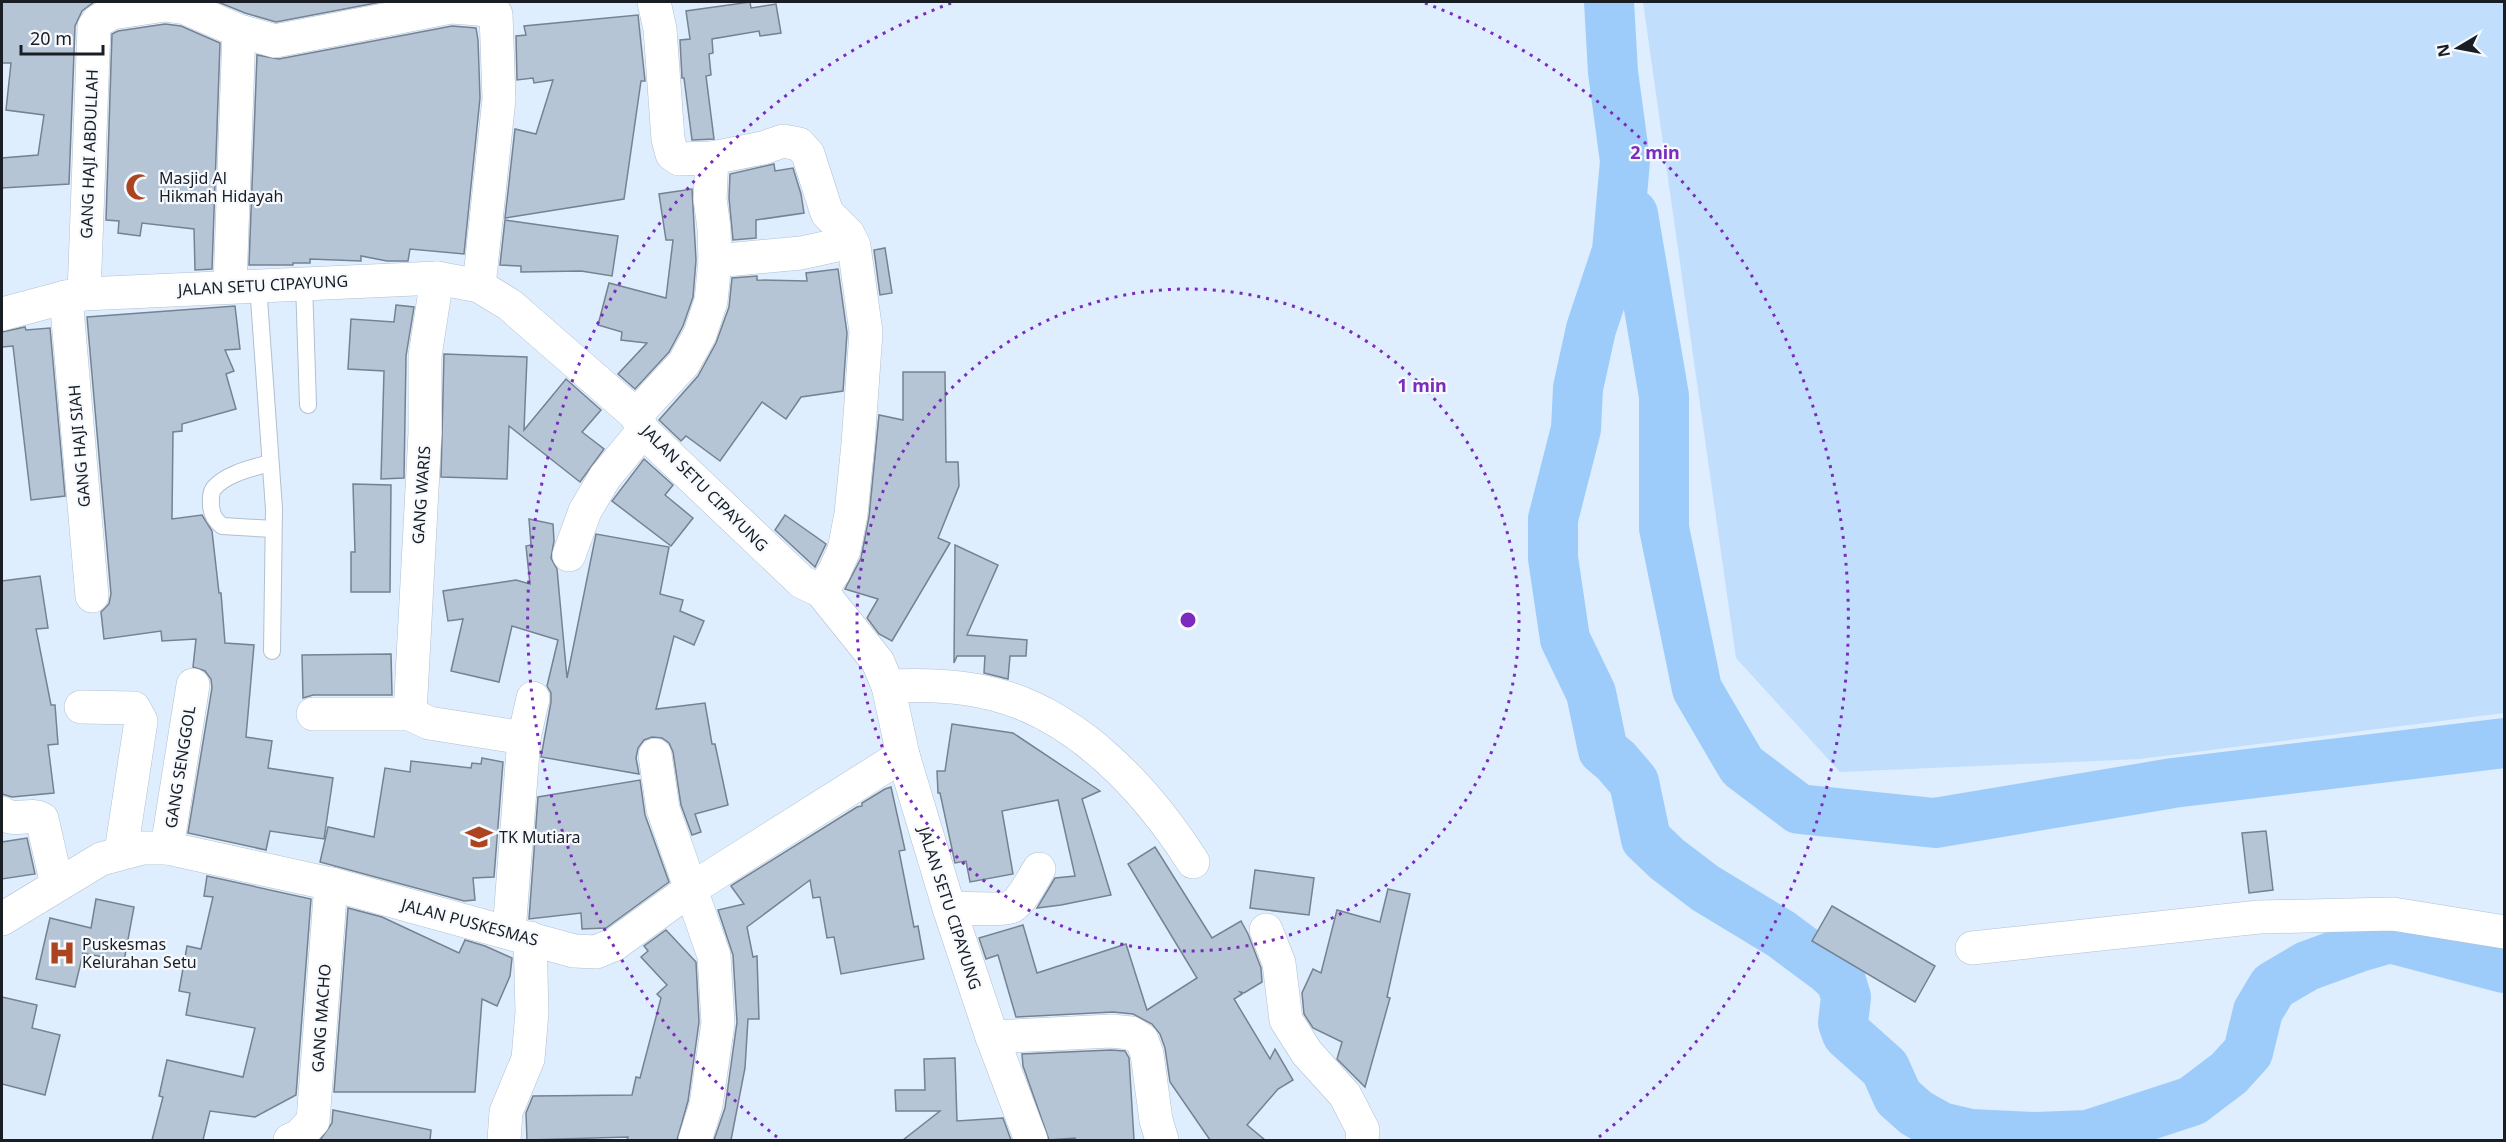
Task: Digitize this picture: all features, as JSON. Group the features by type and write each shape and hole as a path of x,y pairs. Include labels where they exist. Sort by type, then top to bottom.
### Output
{"street":[{"path":"654,2 660,29 668,139 672,154 679,159 712,158 763,148 783,141 799,144 808,154 815,183 827,213 848,234 854,246 866,333 850,514 844,550 834,572 821,591"},
{"name":"GANG HAJI ABDULLAH","path":"75,296 93,27 98,21 112,13 165,5 186,8 240,31"},
{"path":"244,286 240,31 275,41 451,7 496,8 499,99 479,286"},
{"path":"570,555 585,511 639,423 684,363 700,334 711,301 715,261 710,199 712,158"},
{"path":"715,261 801,253 833,246 848,234"},
{"name":"JALAN SETU CIPAYUNG","path":"2,314 75,296 437,278 479,286 510,305 639,423 802,582 821,591 878,662 888,686 903,755 949,908 992,1037 1031,1140"},
{"name":"GANG WARIS","path":"410,714 425,433 425,356 437,278"},
{"name":"GANG HAJI SIAH","path":"75,296 92,596"},
{"name":"GANG SENGGOL","path":"167,848 193,685"},
{"path":"888,686 935,685 995,694 1027,706 1065,727 1105,754 1161,818 1193,861"},
{"path":"504,1140 506,1112 528,1059 532,1012 520,935 524,738 533,698"},
{"path":"81,707 134,708 141,722 121,852"},
{"path":"313,714 410,714 429,723 524,738"},
{"path":"655,755 663,809 714,956 718,1023 706,1105 695,1140"},
{"name":"JALAN PUSKESMAS","path":"2,919 101,859 142,848 167,848 331,884 585,953 605,949 691,889 903,755"},
{"path":"2,813 8,818 36,816 42,819 57,885"},
{"path":"949,908 986,907 999,910 1010,907 1017,902 1039,868"},
{"name":"GANG MACHO","path":"290,1140 299,1136 313,1122 331,884"},
{"path":"1972,948 2259,917 2394,915 2505,932"},
{"path":"1266,930 1279,963 1286,1020 1307,1053 1345,1095 1363,1130 1362,1140"},
{"path":"992,1037 1111,1031 1131,1033 1142,1041 1147,1054 1156,1120 1162,1140"}],"lane":[{"path":"304,283 308,405"},
{"path":"244,286 270,463 273,529 272,651"},
{"path":"270,463 242,471 213,489 210,496 214,517 222,526 273,529"}],"shaded area":[{"path":"1643,2 2504,2 2504,713 2140,759 1840,772 1736,658"}],"building":[{"path":"2,2 94,2 82,11 75,26 69,184 2,188 2,158 38,155 44,115 6,110 11,63 2,63"},
{"path":"218,2 381,2 276,22"},
{"path":"750,2 751,8 776,4 781,33 760,36 759,31 712,39 713,53 709,54 711,75 706,76 714,139 692,140 684,78 682,78 680,40 690,39 686,11"},
{"path":"638,15 645,81 641,81 624,199 505,218 515,129 536,134 553,80 534,83 533,78 517,80 516,36 526,35 524,26"},
{"path":"165,24 181,26 220,43 212,269 195,270 194,229 142,223 140,236 118,233 119,221 106,220 112,34 118,31"},
{"path":"452,26 476,28 478,40 480,98 464,254 410,249 408,261 387,261 361,256 361,261 310,259 310,263 293,263 293,265 249,265 257,55 279,59"},
{"path":"774,164 775,171 793,168 804,213 756,220 756,238 733,240 729,198 730,174"},
{"path":"692,189 696,260 693,297 683,326 669,352 635,389 618,374 647,343 621,340 622,332 598,325 609,283 666,298 673,240 666,240 659,194"},
{"path":"505,220 618,236 612,276 581,271 521,272 521,266 500,265"},
{"path":"885,248 892,293 880,295 874,250"},
{"path":"838,269 847,333 843,391 801,397 786,419 762,402 720,461 686,436 681,441 659,420 698,376 716,343 729,307 732,278 757,276 757,280 807,281 806,273"},
{"path":"396,305 414,307 406,356 404,478 381,479 384,371 348,369 351,319 394,322"},
{"path":"235,306 240,349 225,350 234,371 226,374 236,409 182,424 182,431 173,432 172,519 202,515 212,531 225,643 254,645 246,737 272,741 268,768 333,778 324,839 270,831 266,850 188,833 212,688 211,679 205,671 193,667 196,639 162,641 161,631 104,639 101,612 109,604 111,594 87,317"},
{"path":"25,327 26,330 50,328 65,496 31,500 13,346 2,347 2,332"},
{"path":"444,354 527,357 524,430 566,379 601,410 582,432 604,449 580,482 509,426 507,479 441,477"},
{"path":"903,372 945,372 946,462 958,462 959,486 938,538 950,543 892,641 879,634 867,618 878,599 845,589 861,558 869,517 879,415 903,420"},
{"path":"644,459 673,485 665,495 693,518 671,546 612,501"},
{"path":"353,484 391,485 390,592 351,592 351,552 355,552"},
{"path":"785,515 826,544 815,567 775,530"},
{"path":"529,519 553,524 554,541 551,558 557,569 567,678 596,534 669,547 660,594 683,600 680,611 704,621 694,645 674,636 656,709 705,703 712,744 715,744 728,805 695,814 701,832 692,835 681,805 673,752 669,743 662,738 652,737 644,740 638,748 636,758 639,774 541,757 551,702 551,693 547,686 558,640 512,626 499,682 451,671 463,619 448,621 443,591 516,580 530,584 526,546 531,545"},
{"path":"955,545 998,565 967,635 1027,640 1026,656 1010,656 1008,679 984,673 985,656 957,656 954,663"},
{"path":"40,576 48,628 36,629 51,705 55,705 58,744 48,745 54,793 12,797 2,794 2,581"},
{"path":"391,654 392,695 313,695 303,698 302,655"},
{"path":"952,724 1013,733 1100,791 1082,799 1111,895 1037,908 1055,878 1075,876 1058,800 1002,811 1013,874 970,882 966,861 955,863 940,793 938,793 937,771 945,771"},
{"path":"482,758 503,762 494,877 473,878 475,900 464,901 320,862 328,827 374,837 385,768 410,772 411,761 471,768 472,763 481,764"},
{"path":"640,780 645,815 669,882 606,928 582,929 581,913 529,919 538,797"},
{"path":"891,787 905,850 899,851 914,927 918,926 924,959 841,974 834,937 827,938 820,897 813,898 810,880 747,927 753,957 757,956 759,1019 748,1019 745,1068 731,1140 714,1140 725,1108 737,1022 733,955 718,910 744,904 732,885"},
{"path":"2266,831 2273,890 2249,893 2242,833"},
{"path":"27,838 35,874 2,879 2,842"},
{"path":"1155,847 1212,938 1241,921 1261,968 1262,982 1244,993 1240,992 1242,994 1234,999 1270,1059 1275,1049 1293,1080 1278,1089 1247,1125 1265,1140 1210,1140 1170,1082 1165,1048 1160,1034 1152,1024 1133,1014 1113,1012 1016,1017 998,955 986,959 979,938 1023,925 1037,973 1126,944 1147,1010 1197,978 1128,864"},
{"path":"1255,870 1314,878 1309,915 1250,908"},
{"path":"207,876 311,899 296,1095 255,1117 210,1111 203,1140 152,1140 163,1097 159,1096 167,1060 243,1077 255,1028 186,1015 190,993 179,991 187,946 201,949 213,897 204,896"},
{"path":"1388,889 1410,894 1387,997 1390,998 1365,1087 1337,1059 1342,1042 1313,1028 1304,1014 1302,993 1313,969 1321,973 1337,910 1380,922"},
{"path":"96,899 134,907 124,961 83,953 75,987 36,979 50,918 91,928"},
{"path":"1832,906 1935,966 1915,1002 1812,941"},
{"path":"348,908 382,917 459,953 465,940 512,958 510,976 497,1006 482,999 475,1092 334,1092"},
{"path":"666,930 696,962 699,1022 688,1101 677,1140 627,1140 628,1137 527,1140 526,1113 533,1096 632,1095 636,1077 640,1078 661,998 657,994 667,985 641,957 648,951 644,946"},
{"path":"2,997 37,1005 32,1028 60,1035 45,1095 2,1084"},
{"path":"1125,1051 1129,1058 1134,1140 1075,1140 1075,1138 1049,1140 1023,1066 1022,1054"},
{"path":"955,1058 957,1121 1003,1118 1011,1140 903,1140 940,1111 896,1111 895,1090 925,1090 924,1059"},
{"path":"333,1110 431,1130 430,1140 320,1140 332,1123"}],"waterway":[{"path":"1609,2 1613,72 1625,161 1617,251 1591,329 1578,388 1576,429 1553,519 1553,558 1565,639 1591,693 1603,750 1634,782 1646,839 1667,859 1705,888 1781,934 1828,969 1841,981 1846,997 1843,1023 1847,1034 1885,1068 1898,1097 1916,1113 1941,1127 1971,1134 2036,1137 2088,1135 2192,1101 2229,1073 2248,1052 2258,1011 2273,986 2307,966 2359,947 2390,938 2504,968"},
{"path":"1633,214 1664,396 1664,528 1697,689 1742,766 1799,809 1935,823 2173,783 2504,743"}],"place":[{"name":"Masjid Al Hikmah Hidayah","path":"139,187"},
{"name":"TK Mutiara","path":"479,837"},
{"name":"Puskesmas Kelurahan Setu","path":"62,953"}]}
